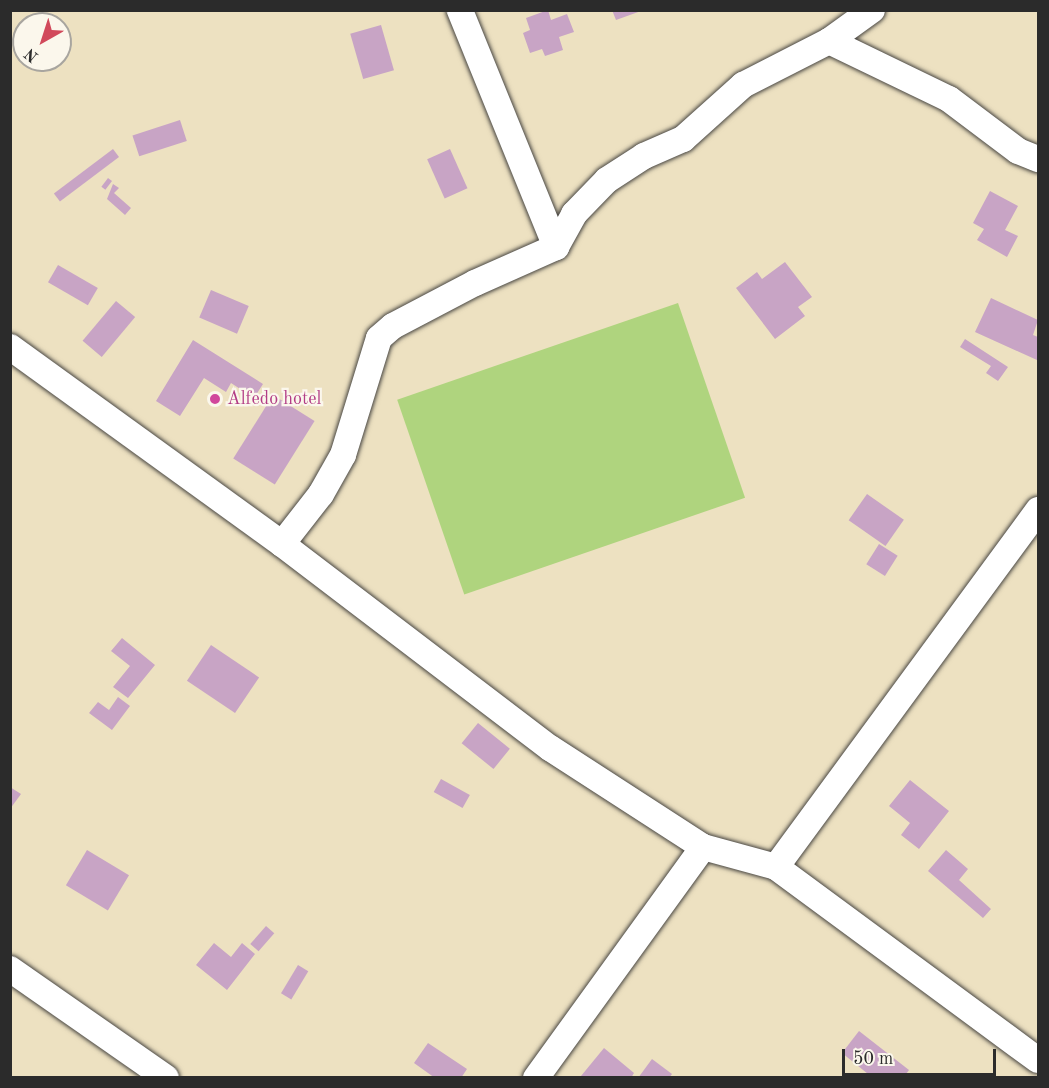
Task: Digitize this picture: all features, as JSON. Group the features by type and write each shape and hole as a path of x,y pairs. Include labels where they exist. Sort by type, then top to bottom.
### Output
{"street":[{"path":"460,10 556,246"},
{"path":"282,544 321,494 343,455 379,338 393,326 556,246 574,214 607,180 644,156 683,139 743,85 829,41 872,10"},
{"path":"829,41 949,99 1018,151 1038,159"},
{"path":"10,348 282,544 550,748 703,847 776,867 1038,1060"},
{"path":"776,867 1038,510"},
{"path":"536,1077 703,847"},
{"path":"10,969 166,1077"}],"green space":[{"path":"678,303 745,498 464,594 397,400"}],"building":[{"path":"548,10 551,20 567,14 574,32 559,37 563,50 545,56 542,49 530,53 523,33 530,30 526,18"},
{"path":"612,10 641,10 641,11 616,20"},
{"path":"381,25 394,70 363,79 350,34"},
{"path":"180,120 187,141 139,156 132,135"},
{"path":"113,149 119,157 60,202 54,194"},
{"path":"450,149 467,188 445,198 427,159"},
{"path":"108,178 112,181 105,190 101,187"},
{"path":"113,184 119,188 114,193 131,208 125,215 107,199"},
{"path":"990,191 1018,206 1005,230 1018,236 1007,257 977,240 984,229 973,223"},
{"path":"785,262 812,297 798,307 805,316 775,339 736,288 757,272 762,279"},
{"path":"58,265 98,288 88,305 48,282"},
{"path":"211,290 249,306 237,334 199,318"},
{"path":"991,298 1038,320 1033,335 1038,337 1037,360 975,332"},
{"path":"116,301 135,317 102,357 83,341"},
{"path":"965,339 1008,367 998,381 986,373 991,366 960,347"},
{"path":"193,340 263,384 254,398 231,383 226,392 204,378 180,416 156,401"},
{"path":"273,395 315,421 275,485 233,459"},
{"path":"867,494 904,520 886,546 849,520"},
{"path":"879,544 898,556 885,576 866,564"},
{"path":"122,638 155,665 128,698 113,687 130,666 111,651"},
{"path":"211,645 259,677 235,713 187,681"},
{"path":"118,697 130,706 112,730 89,713 98,702 109,710"},
{"path":"478,723 510,749 494,769 462,743"},
{"path":"441,779 470,795 463,808 434,792"},
{"path":"910,780 949,811 919,849 901,835 910,823 889,806"},
{"path":"10,787 21,794 10,809"},
{"path":"87,850 129,875 108,910 66,885"},
{"path":"946,850 968,869 959,880 991,909 983,918 928,871"},
{"path":"266,926 274,933 259,951 250,944"},
{"path":"214,943 231,957 242,943 255,954 227,990 196,965"},
{"path":"298,965 308,971 291,999 281,993"},
{"path":"859,1031 909,1070 903,1078 873,1078 842,1053"},
{"path":"428,1043 467,1069 461,1078 435,1078 414,1063"},
{"path":"604,1048 634,1073 631,1078 581,1076"},
{"path":"652,1059 672,1074 669,1078 638,1078"}],"place":[{"name":"Alfedo hotel","path":"215,399"}]}
